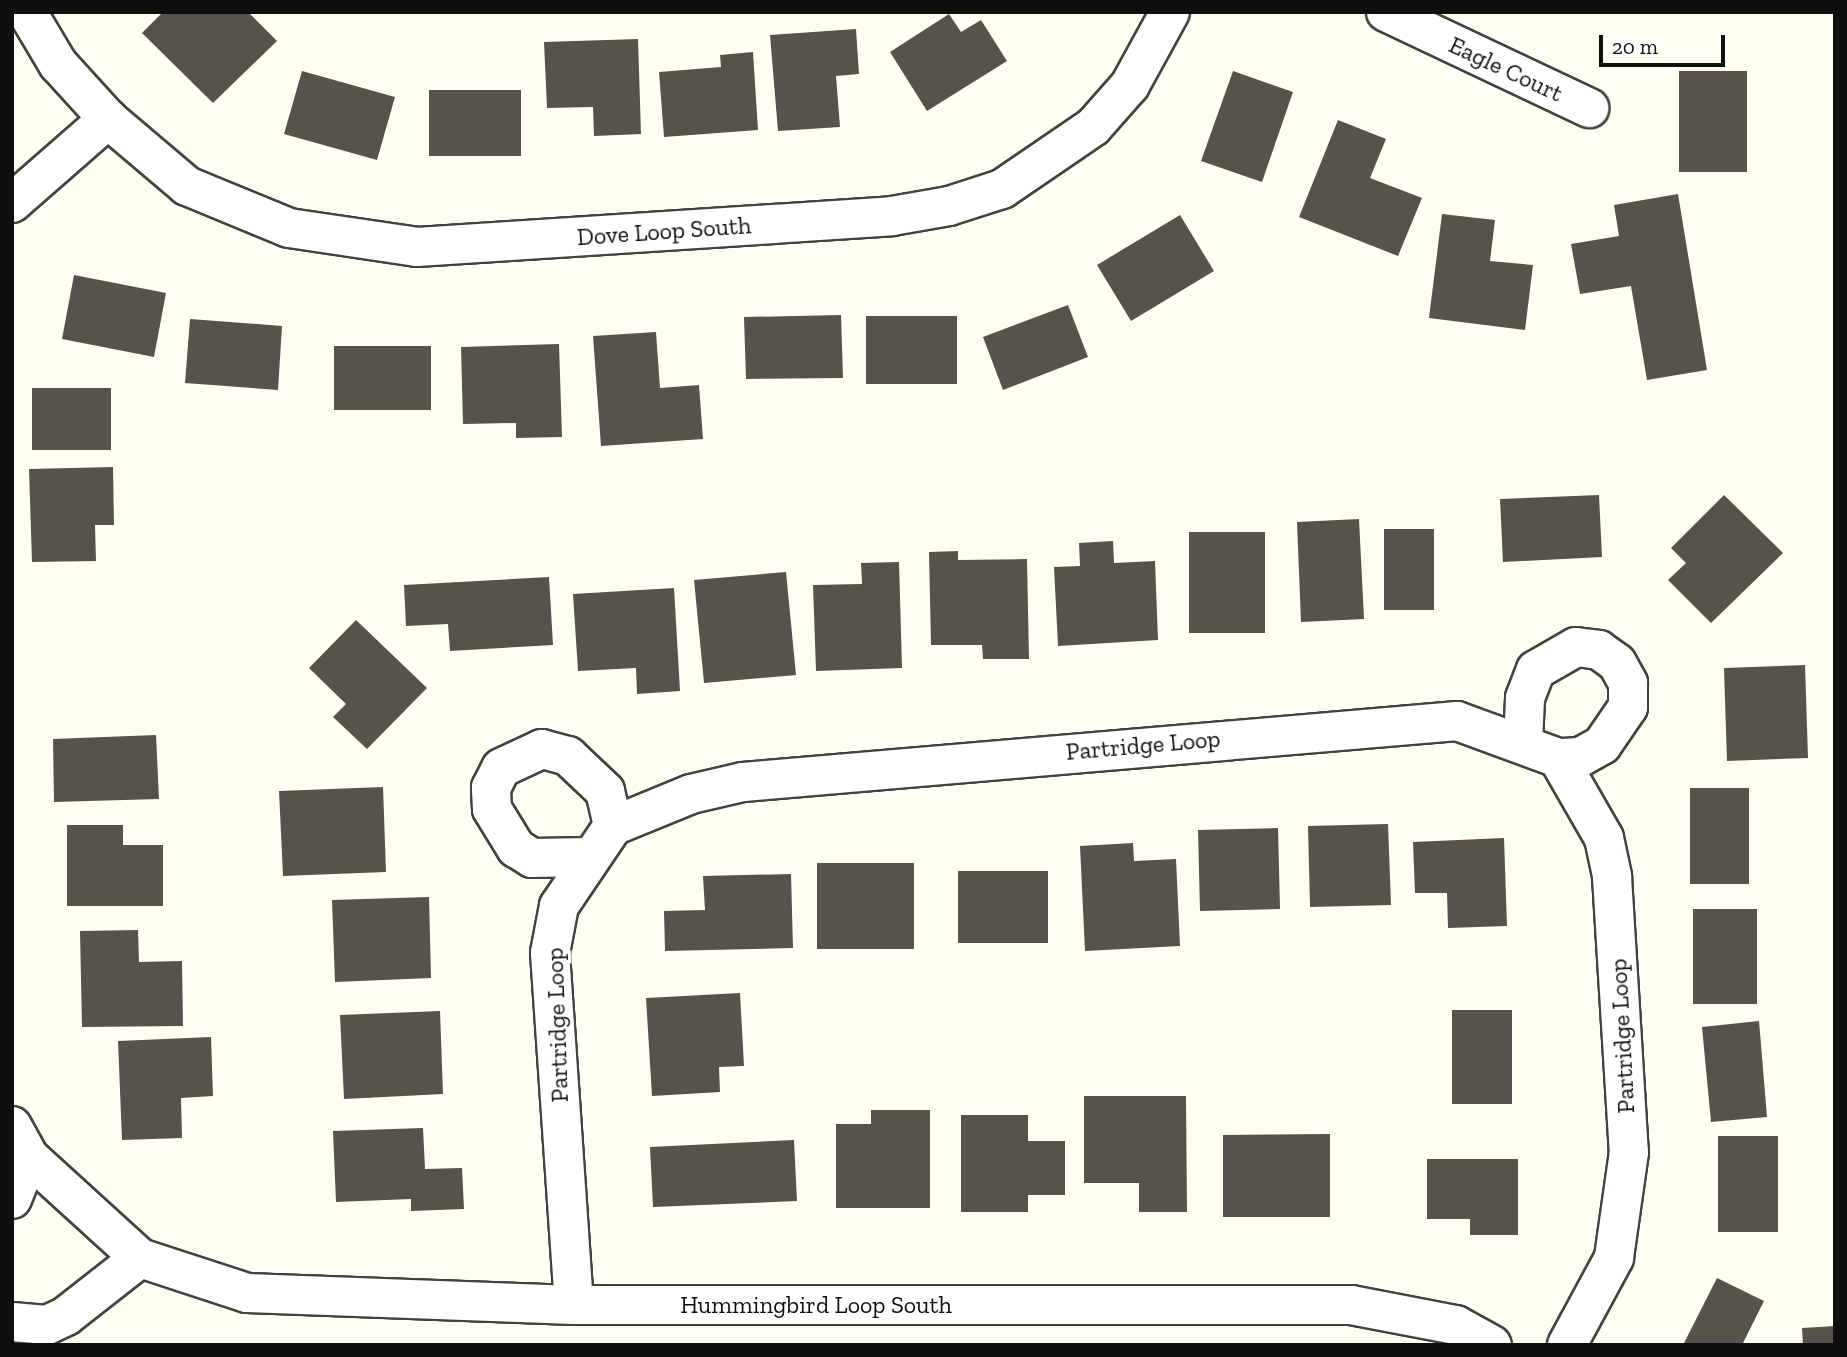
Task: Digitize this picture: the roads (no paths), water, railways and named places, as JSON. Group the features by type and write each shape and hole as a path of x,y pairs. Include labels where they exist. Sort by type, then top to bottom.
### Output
{"street":[{"name":"Dove Loop South","path":"27,12 58,64 108,119 187,186 234,210 289,228 417,247 892,216 1002,189 1049,162 1093,127 1130,85 1170,12"},
{"name":"Eagle Court","path":"1386,12 1589,108"},
{"path":"12,203 108,119"},
{"path":"1523,744 1525,698 1536,670 1576,648 1599,650 1623,673 1629,707 1602,745 1580,757 1558,758"},
{"name":"Partridge Loop","path":"574,1305 550,953 559,906 589,857 613,825 691,794 743,782 1382,723 1457,722 1558,758 1604,838 1612,877 1629,1152 1614,1258 1599,1297 1567,1345"},
{"path":"589,857 532,858 516,848 492,809 500,768 542,749 568,756 590,770 605,791 613,825"},
{"path":"12,1199 21,1142"},
{"path":"12,1322 47,1325 66,1316 140,1258 21,1142"},
{"name":"Hummingbird Loop South","path":"140,1258 247,1293 574,1305 1351,1305 1456,1325 1492,1345"}]}
